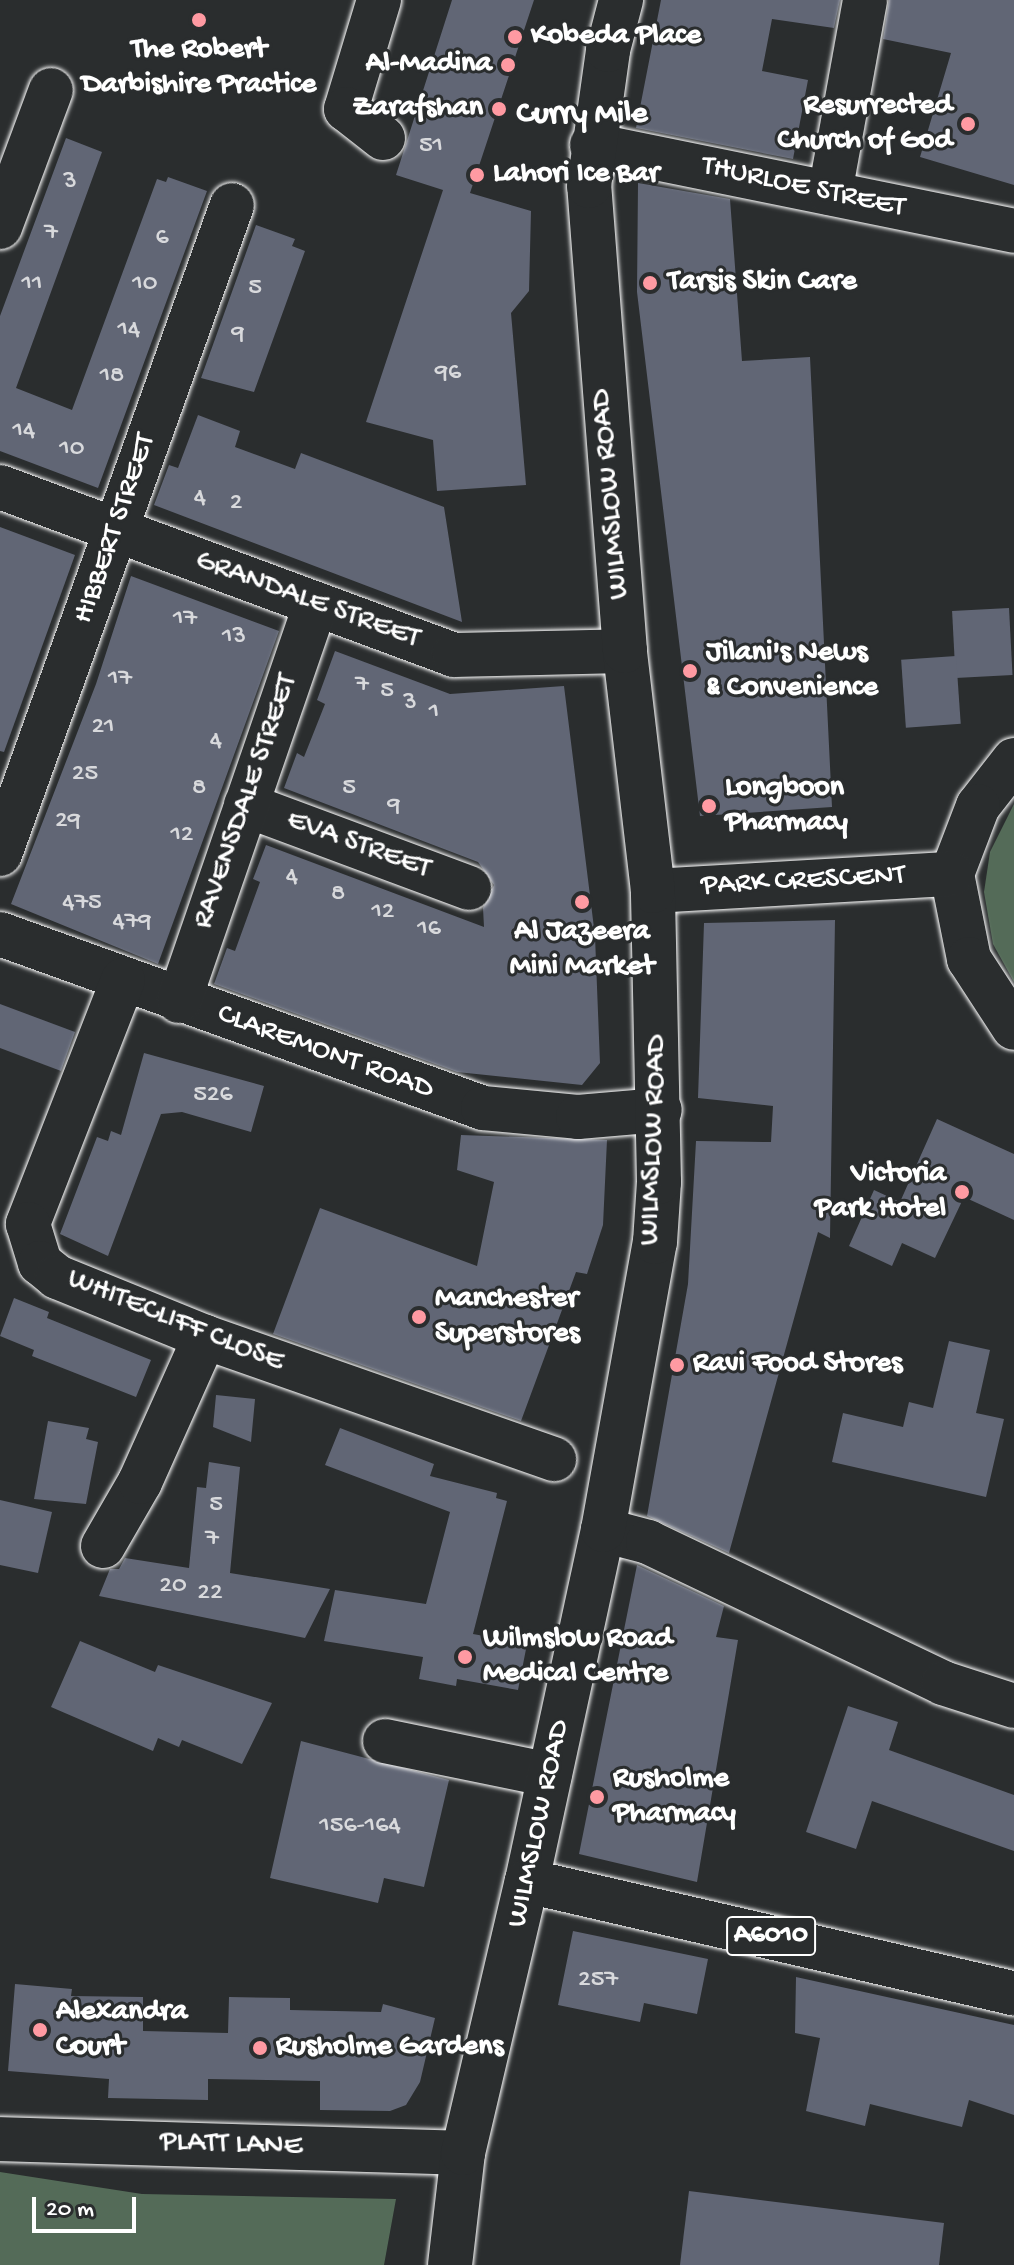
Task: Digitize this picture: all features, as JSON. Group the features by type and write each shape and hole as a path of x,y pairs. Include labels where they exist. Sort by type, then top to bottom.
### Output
{"main road":[{"path":"379,0 346,109 383,138"},
{"name":"WILMSLOW ROAD","path":"450,2265 463,2153 527,1881 603,1530 655,1242 660,1110 653,891 625,651 590,219 592,145 621,0"},
{"path":"830,193 865,0"},
{"path":"0,227 51,90"},
{"name":"THURLOE STREET","path":"592,145 1014,231"},
{"name":"HIBBERT STREET","path":"0,854 232,205"},
{"name":"GRANDALE STREET","path":"0,487 454,655 625,651"},
{"name":"RAVENSDALE STREET","path":"179,1001 316,604"},
{"path":"1014,760 978,806 952,874 969,959 1014,1028"},
{"name":"EVA STREET","path":"246,805 469,888"},
{"name":"PARK CRESCENT","path":"653,891 952,874"},
{"name":"CLAREMONT ROAD","path":"0,934 483,1108 578,1117 660,1110"},
{"name":"WHITECLIFF CLOSE","path":"123,980 28,1224 31,1243 40,1263 57,1277 205,1337 554,1459"},
{"path":"103,1546 140,1482 205,1337"},
{"path":"603,1530 639,1539 943,1683 1014,1706"},
{"path":"385,1741 550,1775"},
{"name":"A6010","path":"527,1881 1014,1993"},
{"name":"PLATT LANE","path":"0,2139 463,2153"}],"green space":[{"path":"1014,804 1014,982 993,944 984,892 990,852"},
{"path":"0,2172 142,2194 396,2199 384,2265 0,2265"}],"building":[{"path":"452,0 534,0 470,193 531,211 529,291 511,313 526,485 437,491 433,440 366,422 443,190 396,175"},
{"path":"661,0 840,0 834,28 772,19 762,71 808,80 793,159 636,128"},
{"path":"889,0 1014,0 1014,185 920,157 951,53 883,39"},
{"path":"66,138 102,152 16,388 72,410 157,179 166,182 168,177 207,191 98,488 0,451 0,316"},
{"path":"638,183 730,199 742,361 810,357 832,807 700,816 637,292"},
{"path":"256,225 295,239 292,246 305,251 254,392 201,378"},
{"path":"198,415 240,431 235,447 295,469 301,453 444,507 462,622 154,505 169,465 178,468"},
{"path":"0,527 75,555 4,752 0,751"},
{"path":"131,576 279,631 158,964 11,904 96,684"},
{"path":"1009,608 1013,675 956,678 952,611"},
{"path":"335,651 450,694 564,686 595,936 600,1063 582,1085 457,1072 214,984 227,948 235,951 260,882 253,879 266,845 484,927 483,908 494,885 478,862 284,788 297,753 304,757 325,704 317,700"},
{"path":"956,656 961,724 906,728 901,660"},
{"path":"835,920 830,1238 818,1232 729,1553 647,1516 688,1284 696,1141 771,1142 773,1106 698,1098 704,923"},
{"path":"0,1004 75,1032 61,1071 0,1048"},
{"path":"144,1053 264,1086 251,1132 182,1112 161,1114 108,1256 60,1234 97,1137 108,1141 111,1131 121,1135"},
{"name":"Victoria Park Hotel","path":"937,1119 1014,1154 1014,1220 964,1197 935,1258 902,1243 892,1266 849,1246 874,1190 900,1202"},
{"name":"Manchester Superstores","path":"461,1135 607,1140 603,1225 587,1274 576,1272 521,1421 273,1334 320,1208 477,1266 494,1182 457,1170"},
{"path":"14,1298 49,1312 47,1318 151,1360 136,1397 32,1356 34,1350 0,1336"},
{"path":"949,1341 990,1350 976,1413 1004,1419 986,1497 832,1462 843,1413 903,1427 909,1402 933,1408"},
{"path":"216,1395 255,1399 251,1442 213,1427"},
{"path":"48,1421 89,1428 86,1439 98,1442 86,1504 34,1499"},
{"path":"340,1428 434,1464 430,1476 497,1493 496,1498 507,1501 473,1634 527,1644 518,1690 457,1679 456,1686 419,1679 423,1657 324,1641 335,1590 426,1604 450,1512 325,1465"},
{"path":"209,1462 240,1467 230,1573 330,1589 305,1638 99,1596 110,1569 119,1569 125,1558 189,1568 197,1487 206,1488"},
{"path":"0,1500 52,1512 38,1573 0,1565"},
{"path":"637,1565 724,1606 716,1637 738,1640 697,1882 579,1854"},
{"path":"80,1641 155,1672 158,1665 272,1703 242,1764 182,1740 179,1747 158,1738 153,1751 51,1707"},
{"path":"848,1706 898,1722 889,1750 1014,1795 1014,1851 872,1801 856,1849 806,1832"},
{"path":"301,1741 449,1780 424,1887 384,1878 378,1903 270,1878"},
{"path":"573,1931 708,1959 697,2014 644,2003 640,2022 558,2005"},
{"path":"796,1977 1014,2025 1014,2115 969,2100 962,2127 870,2104 865,2126 806,2111 820,2038 795,2033"},
{"name":"Rusholme Gardens","path":"15,1984 72,1989 71,1996 143,1997 143,2031 228,2033 229,1997 290,1998 290,2010 381,2012 383,2004 435,2018 420,2082 406,2105 390,2111 320,2110 320,2081 208,2079 208,2100 108,2098 109,2079 8,2071"},
{"path":"689,2191 944,2223 939,2265 680,2265"}],"place":[{"name":"The Robert Darbishire Practice","path":"199,20"},
{"name":"Kobeda Place","path":"515,37"},
{"name":"Al-Madina","path":"508,65"},
{"name":"Zarafshan","path":"499,109"},
{"name":"Resurrected Church of God","path":"968,124"},
{"name":"Lahori Ice Bar","path":"477,175"},
{"name":"Tarsis Skin Care","path":"650,283"},
{"name":"Jilani's News & Convenience","path":"690,671"},
{"name":"Longboon Pharmacy","path":"709,806"},
{"name":"Al Jazeera Mini Market","path":"582,902"},
{"name":"Victoria Park Hotel","path":"962,1192"},
{"name":"Manchester Superstores","path":"419,1317"},
{"name":"Ravi Food Stores","path":"677,1365"},
{"name":"Wilmslow Road Medical Centre","path":"465,1657"},
{"name":"Rusholme Pharmacy","path":"597,1797"},
{"name":"Alexandra Court","path":"40,2030"},
{"name":"Rusholme Gardens","path":"260,2048"}],"district":[{"name":"Curry Mile","path":"582,115"}]}
